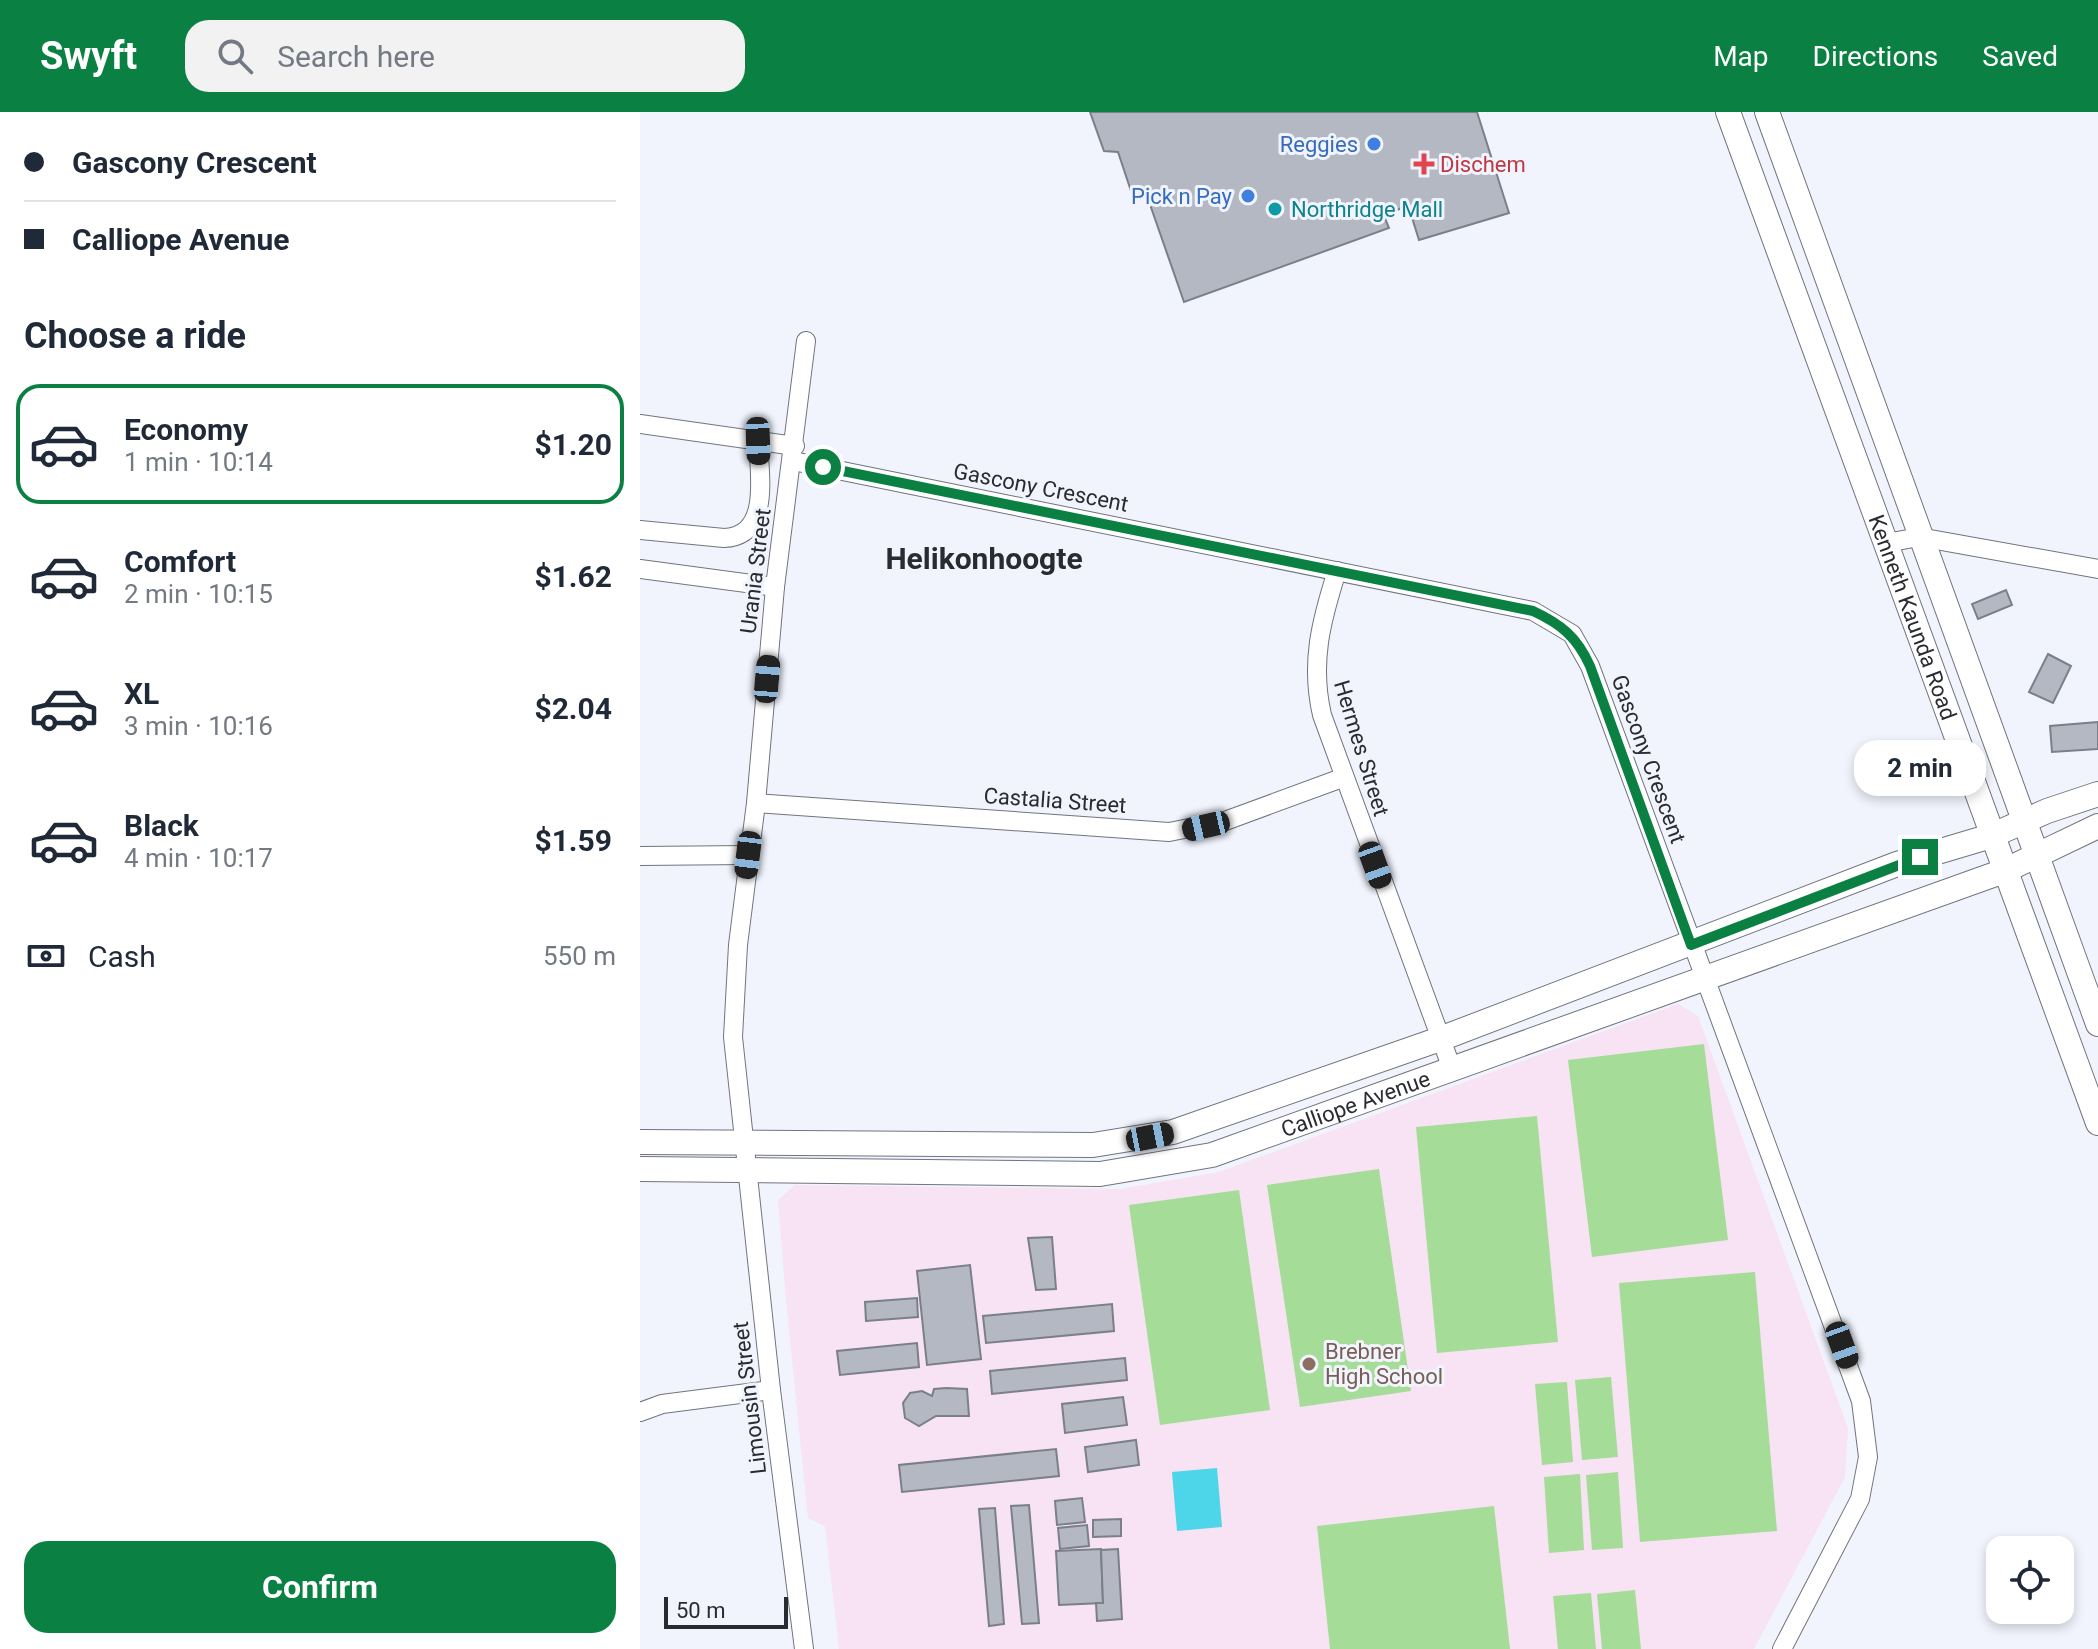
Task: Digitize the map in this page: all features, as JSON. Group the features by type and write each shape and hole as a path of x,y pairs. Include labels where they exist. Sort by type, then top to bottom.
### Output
{"street":[{"name":"Kenneth Kaunda Road","path":"1728,112 2098,1123"},
{"name":"Kenneth Kaunda Road","path":"1767,112 2098,1024"},
{"name":"Urania Street","path":"746,1141 733,1037 738,945 756,803 775,587 806,341"},
{"name":"Gascony Crescent","path":"640,424 758,441 794,453 1533,611 1572,634 1590,666 1691,945 1853,1373 1866,1431 1868,1457 1860,1499 1782,1649"},
{"path":"640,530 724,538 737,536 750,526 760,508 758,441"},
{"path":"1886,543 1919,537 2098,569"},
{"path":"640,569 775,587"},
{"name":"Hermes Street","path":"1337,571 1322,616 1314,662 1322,715 1342,778 1452,1069"},
{"name":"Castalia Street","path":"756,803 1169,832 1216,824 1342,778"},
{"name":"Calliope Avenue","path":"640,1142 1056,1145 1127,1141 1224,1117 1691,945 1897,864 1991,836 2098,794"},
{"name":"Calliope Avenue","path":"640,1169 749,1168 1042,1175 1126,1170 1212,1155 1703,976 2004,871 2098,826"},
{"path":"640,856 748,855"},
{"name":"Limousin Street","path":"746,1141 771,1390 804,1649"},
{"path":"640,1412 675,1402 771,1390"}],"shaded area":[{"name":"Brebner High School","path":"1678,1004 1698,1016 1848,1428 1845,1477 1754,1649 839,1649 825,1526 808,1518 786,1301 778,1200 795,1185 1120,1189 1219,1172"}],"green space":[{"path":"1704,1044 1728,1240 1592,1257 1568,1060"},
{"path":"1537,1116 1558,1342 1437,1353 1416,1127"},
{"path":"1379,1169 1411,1391 1300,1407 1267,1185"},
{"path":"1239,1190 1270,1410 1160,1425 1129,1205"},
{"path":"1755,1272 1777,1531 1640,1542 1619,1283"},
{"path":"1611,1377 1618,1457 1582,1460 1575,1380"},
{"path":"1567,1382 1573,1462 1542,1465 1535,1384"},
{"path":"1618,1472 1623,1548 1592,1550 1586,1475"},
{"path":"1580,1474 1584,1550 1549,1553 1544,1477"},
{"path":"1494,1506 1510,1649 1330,1649 1317,1526"},
{"path":"1635,1590 1641,1649 1602,1649 1597,1594"},
{"path":"1591,1593 1596,1649 1558,1649 1553,1596"}],"water":[{"path":"1217,1468 1222,1527 1177,1531 1172,1472"}],"building":[{"name":"Northridge Mall","path":"1090,112 1477,112 1509,213 1419,240 1408,205 1384,216 1389,228 1184,302 1147,196 1133,197 1118,152 1104,151"},
{"path":"2006,590 2012,605 1978,619 1972,604"},
{"path":"2048,654 2071,666 2053,703 2029,692"},
{"path":"2098,722 2098,749 2052,752 2050,726"},
{"path":"1052,1237 1056,1289 1036,1290 1028,1238"},
{"path":"970,1265 981,1359 927,1365 917,1271"},
{"path":"917,1298 918,1317 866,1321 865,1302"},
{"path":"1112,1304 1114,1331 986,1343 983,1316"},
{"path":"917,1343 919,1367 840,1375 837,1351"},
{"path":"1125,1358 1127,1380 992,1394 990,1371"},
{"path":"934,1389 967,1389 969,1416 936,1416 919,1426 905,1418 903,1403 910,1393 922,1391 932,1396"},
{"path":"1123,1397 1127,1425 1065,1433 1062,1404"},
{"path":"1136,1440 1139,1465 1088,1472 1085,1447"},
{"path":"1056,1449 1059,1476 902,1492 899,1465"},
{"path":"1082,1498 1085,1522 1057,1525 1055,1501"},
{"path":"1029,1505 1039,1623 1022,1624 1011,1506"},
{"path":"995,1508 1004,1624 989,1626 979,1509"},
{"path":"1121,1519 1121,1536 1093,1537 1093,1520"},
{"path":"1087,1525 1089,1546 1060,1549 1058,1528"},
{"path":"1101,1549 1103,1603 1059,1605 1056,1551"},
{"path":"1118,1549 1122,1619 1097,1621 1096,1603 1103,1603 1101,1550"}],"place":[{"name":"Reggies","path":"1374,144"},
{"name":"Dischem","path":"1424,164"},
{"name":"Pick n Pay","path":"1248,196"},
{"name":"Northridge Mall","path":"1275,209"},
{"name":"Brebner High School","path":"1309,1364"}],"district":[{"name":"Helikonhoogte","path":"984,559"}],"route":[{"path":"823,467 1533,611 1548,618 1572,634 1581,645 1691,945 1920,857"}]}
